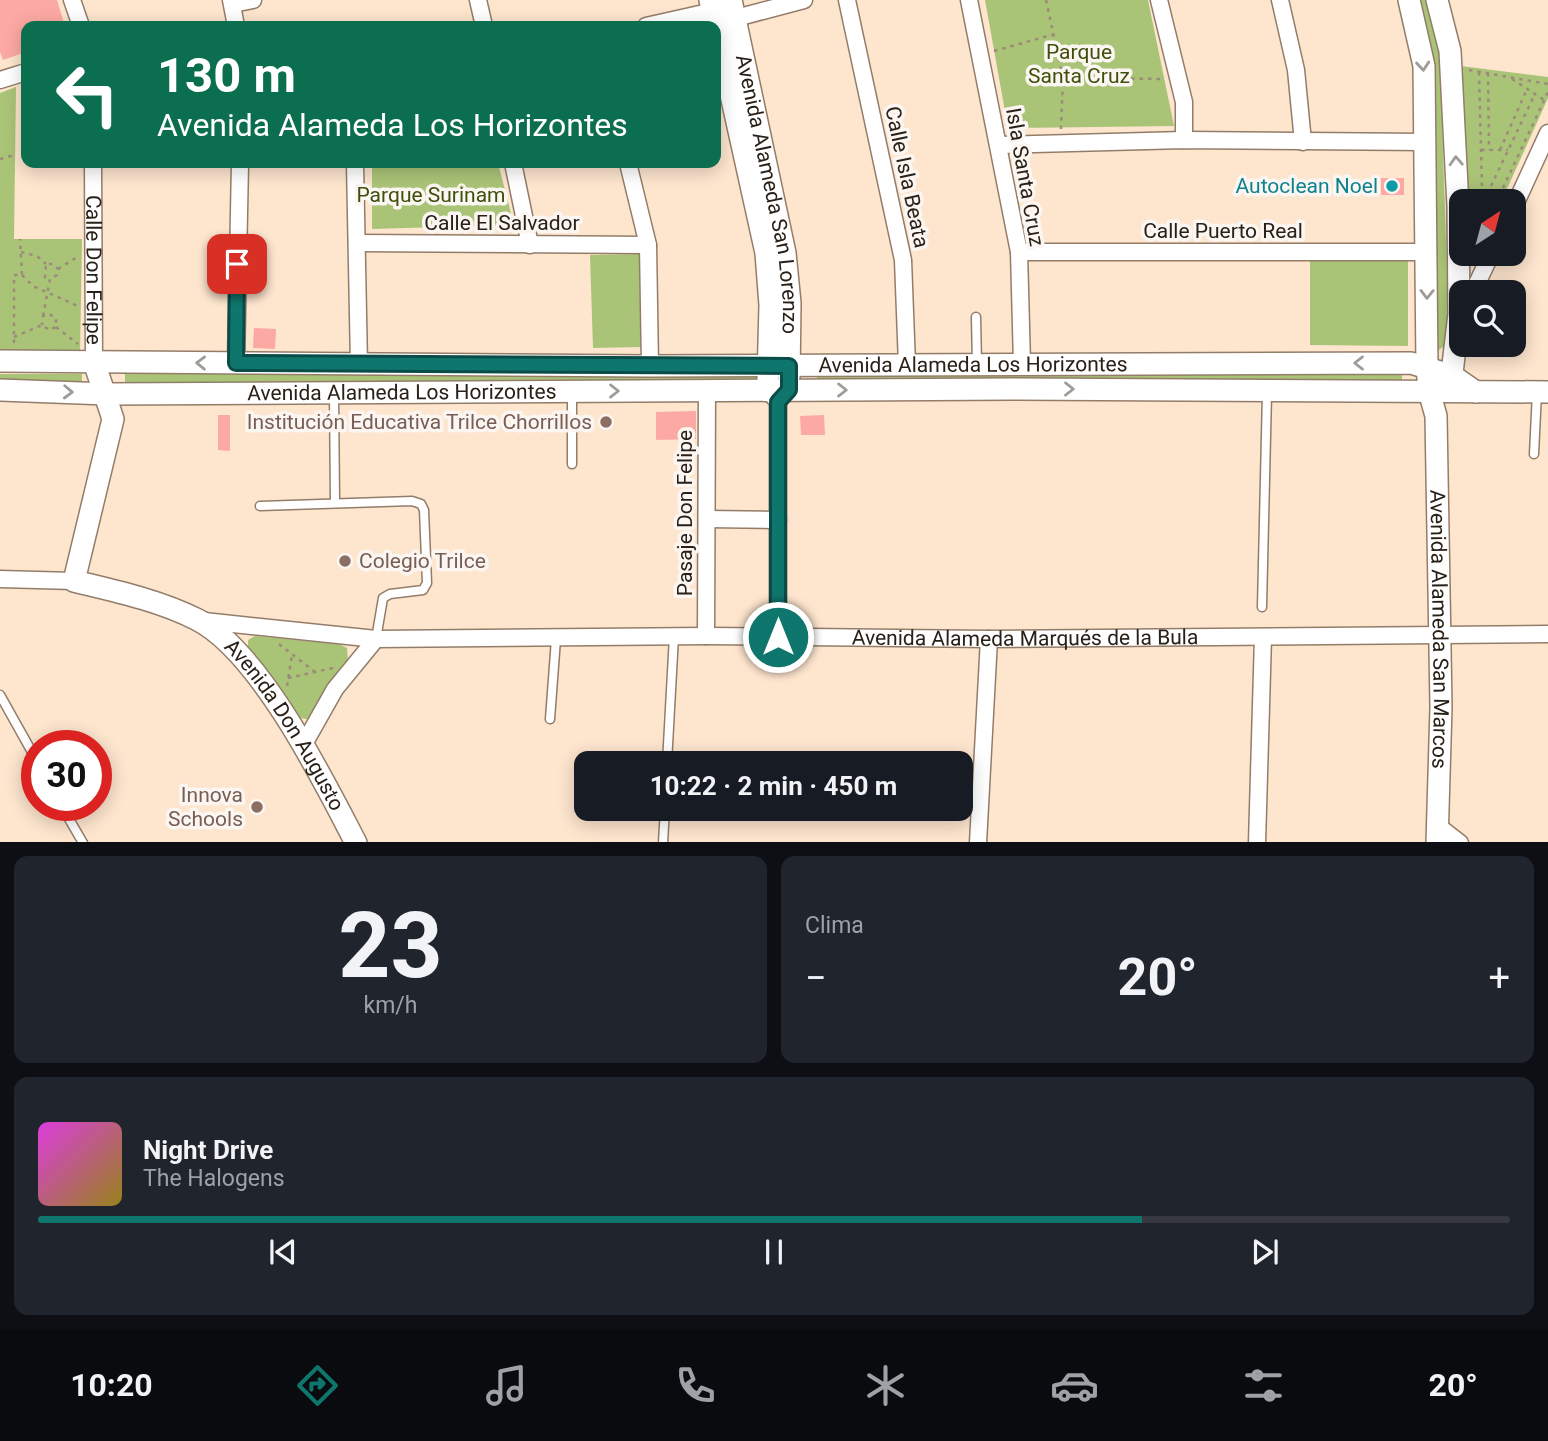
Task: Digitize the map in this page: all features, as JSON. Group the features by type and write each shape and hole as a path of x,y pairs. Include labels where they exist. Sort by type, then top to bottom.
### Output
{"main road":[{"name":"Avenida Alameda San Marcos","path":"1409,0 1424,66 1428,252 1427,367 1444,386"},
{"name":"Avenida Alameda San Marcos","path":"1437,0 1450,51 1459,189"},
{"name":"Avenida Alameda San Lorenzo","path":"733,9 785,253 790,303 779,366 778,394"},
{"name":"Avenida Alameda San Lorenzo","path":"721,47 766,253 779,366"},
{"name":"Avenida Alameda Los Horizontes","path":"7,354 359,365 1411,363 1427,367"},
{"name":"Calle Don Felipe","path":"74,580 113,419 94,355"},
{"name":"Avenida Alameda San Marcos","path":"1437,834 1440,636 1436,416 1450,357"},
{"name":"Avenida Alameda Los Horizontes","path":"0,390 107,394 707,390 778,394 1444,386 1476,392 1543,392"},
{"name":"Avenida Alameda Marqués de la Bula","path":"74,580 144,598 198,620"},
{"name":"Avenida Don Augusto","path":"198,620 244,662 304,744 356,842"}],"street":[{"path":"72,0 79,21"},
{"path":"235,21 232,2 253,0"},
{"path":"478,0 483,21"},
{"path":"733,9 804,0"},
{"name":"Calle Isla Beata","path":"847,0 903,260 907,365"},
{"name":"Isla Santa Cruz","path":"969,0 1019,252 1022,364"},
{"path":"1159,0 1184,102 1184,140"},
{"path":"1280,0 1296,70 1303,142"},
{"path":"662,21 712,6"},
{"path":"0,80 21,74"},
{"path":"1522,189 1548,133"},
{"path":"999,145 1184,140 1426,142"},
{"name":"Calle Don Felipe","path":"93,168 94,355"},
{"path":"236,363 240,168"},
{"path":"355,168 359,365"},
{"path":"514,168 530,245"},
{"path":"629,168 648,245 650,366"},
{"name":"Calle El Salvador","path":"357,243 648,245"},
{"name":"Calle Puerto Real","path":"1019,252 1428,252"},
{"name":"Pasaje Don Felipe","path":"706,636 707,390"},
{"path":"778,394 778,637"},
{"path":"707,519 778,520"},
{"name":"Avenida Alameda Marqués de la Bula","path":"0,579 74,580"},
{"name":"Avenida Alameda Marqués de la Bula","path":"198,620 237,627 376,639 706,636 989,639 1548,634"},
{"path":"1257,842 1263,637"},
{"path":"304,744 348,673 376,639"},
{"path":"978,842 989,639"},
{"path":"1437,834 1460,842"}],"lane":[{"path":"976,317 977,365"},
{"path":"1262,607 1267,390"},
{"path":"572,391 572,464"},
{"path":"334,392 335,502"},
{"path":"1534,454 1543,392"},
{"path":"260,506 412,501 421,504 424,510 427,583 423,590 390,594 383,598 376,639"},
{"path":"668,751 674,636"},
{"path":"550,719 556,639"},
{"path":"0,695 21,732"},
{"path":"71,821 83,842"},
{"path":"663,842 664,821"}],"path":[{"path":"1046,0 1063,78 1062,143"},
{"path":"980,53 1055,34"},
{"path":"1465,69 1548,84"},
{"path":"1479,72 1482,189"},
{"path":"1488,73 1489,150"},
{"path":"1510,77 1544,100"},
{"path":"1063,78 1168,79"},
{"path":"1500,150 1527,89"},
{"path":"1500,189 1548,92"},
{"path":"1498,189 1508,150 1535,94"},
{"path":"1481,150 1508,150"},
{"path":"0,159 15,155"},
{"path":"20,239 22,275"},
{"path":"21,252 37,256 46,264 53,264 58,268"},
{"path":"58,268 82,254"},
{"path":"46,264 45,278 50,279"},
{"path":"42,326 50,279 57,275 58,268"},
{"path":"7,354 14,337 14,275 22,275 47,293 80,307"},
{"path":"43,316 49,314 56,318 56,327"},
{"path":"42,326 49,330 56,327"},
{"path":"14,337 42,326"},
{"path":"56,327 94,355"},
{"path":"290,643 276,642 315,672"},
{"path":"287,688 292,654"},
{"path":"288,678 343,665 348,673"}],"green space":[{"name":"Parque Santa Cruz","path":"985,0 1148,0 1174,126 1008,128"},
{"path":"1414,0 1430,0 1440,54 1448,306 1446,345 1437,351"},
{"path":"1461,66 1548,77 1548,98 1507,189 1465,189"},
{"path":"16,87 14,239 82,239 80,354 0,355 0,93"},
{"name":"Parque Surinam","path":"372,168 499,168 514,225 372,229"},
{"path":"639,254 641,347 593,348 590,255"},
{"path":"1310,260 1408,261 1408,346 1310,345"},
{"path":"1402,368 1402,382 817,385 817,371"},
{"path":"757,371 758,385 125,387 125,372"},
{"path":"0,374 82,374 82,385 0,385"},
{"path":"255,636 339,644 347,648 348,661 311,720 296,717 248,649 248,640"}],"building":[{"path":"0,0 57,0 63,21 21,21 21,54 3,60 0,52"},
{"name":"Autoclean Noel","path":"1381,178 1404,178 1404,195 1381,195"},
{"path":"254,328 276,329 275,349 253,348"},
{"path":"696,411 696,439 656,440 656,412"},
{"path":"218,415 230,415 230,451 218,450"},
{"path":"824,415 825,435 801,435 800,416"}],"place":[{"name":"Autoclean Noel","path":"1392,186"},
{"name":"Institución Educativa Trilce Chorrillos","path":"606,422"},
{"name":"Colegio Trilce","path":"345,561"},
{"name":"Innova Schools","path":"257,807"}],"route":[{"path":"237,264 236,363 789,366 789,390 778,402 778,637"}]}
